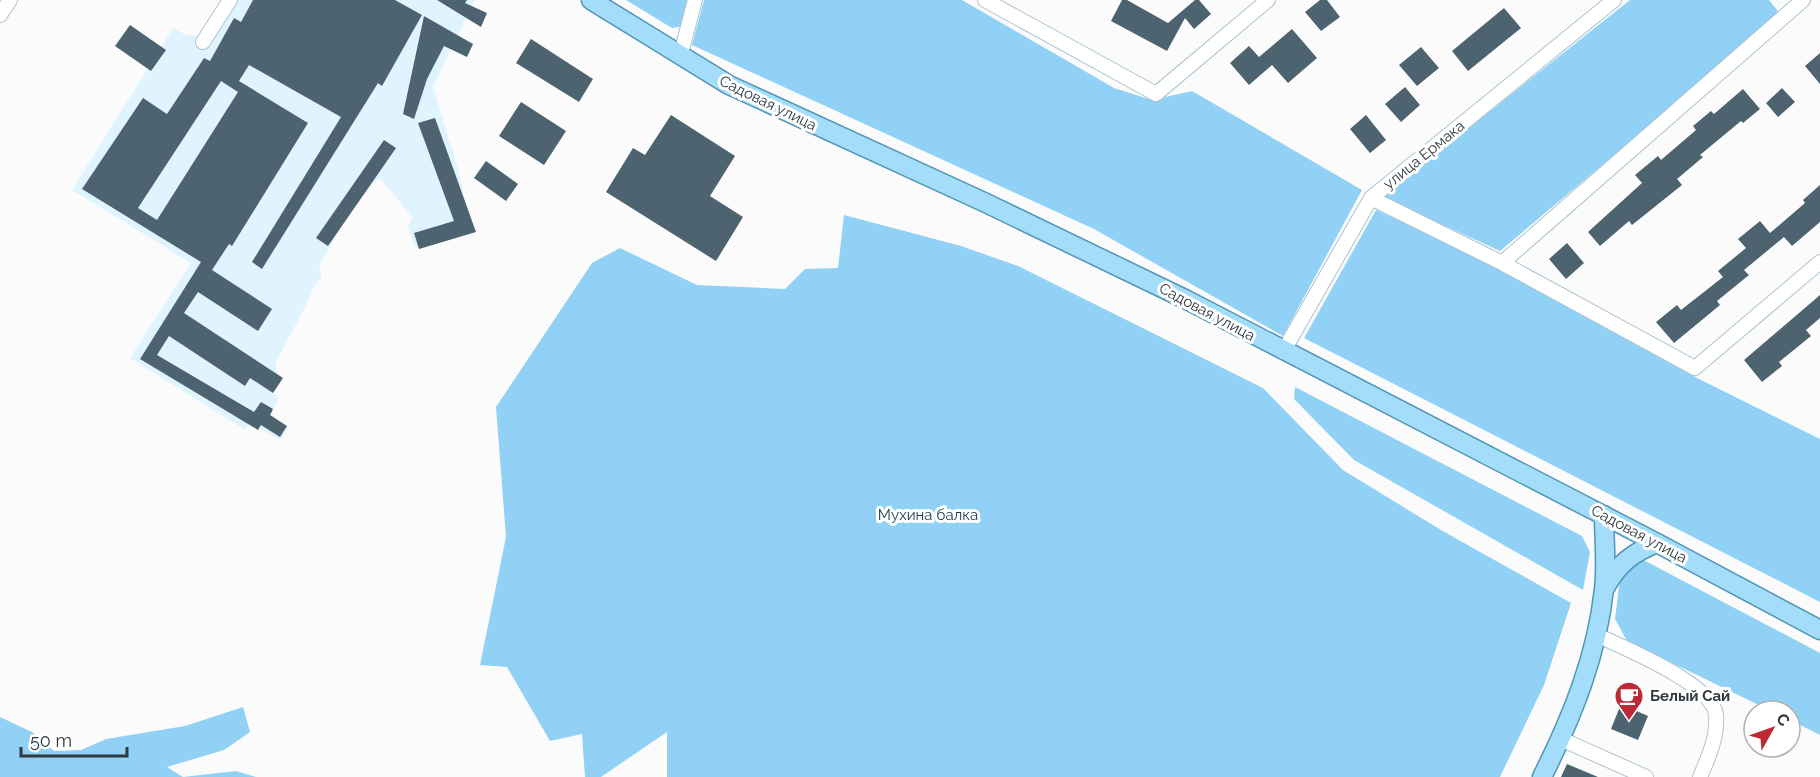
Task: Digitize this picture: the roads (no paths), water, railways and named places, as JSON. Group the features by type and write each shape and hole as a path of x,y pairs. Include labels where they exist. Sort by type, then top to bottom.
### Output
{"main road":[{"name":"Садовая улица","path":"591,0 680,57 779,111 1088,251 1604,515 1820,630"},
{"path":"1542,777 1561,739 1589,669 1605,588 1604,515"},
{"path":"1605,588 1624,560 1636,551 1657,543"}],"street":[{"path":"0,15 10,0"},
{"path":"203,42 230,0"},
{"path":"680,57 695,0"},
{"path":"985,0 1156,94 1268,0"},
{"name":"улица Ермака","path":"1283,352 1371,198 1614,0"},
{"path":"1503,263 1796,2"},
{"path":"1371,198 1503,263 1695,368 1820,262"},
{"path":"1597,635 1652,661 1707,695 1716,714 1714,742 1700,777"},
{"path":"1561,739 1646,777"}],"place":[{"name":"Белый Сай","path":"1629,722"}],"park label":[{"name":"Мухина балка","path":"928,515"}]}
